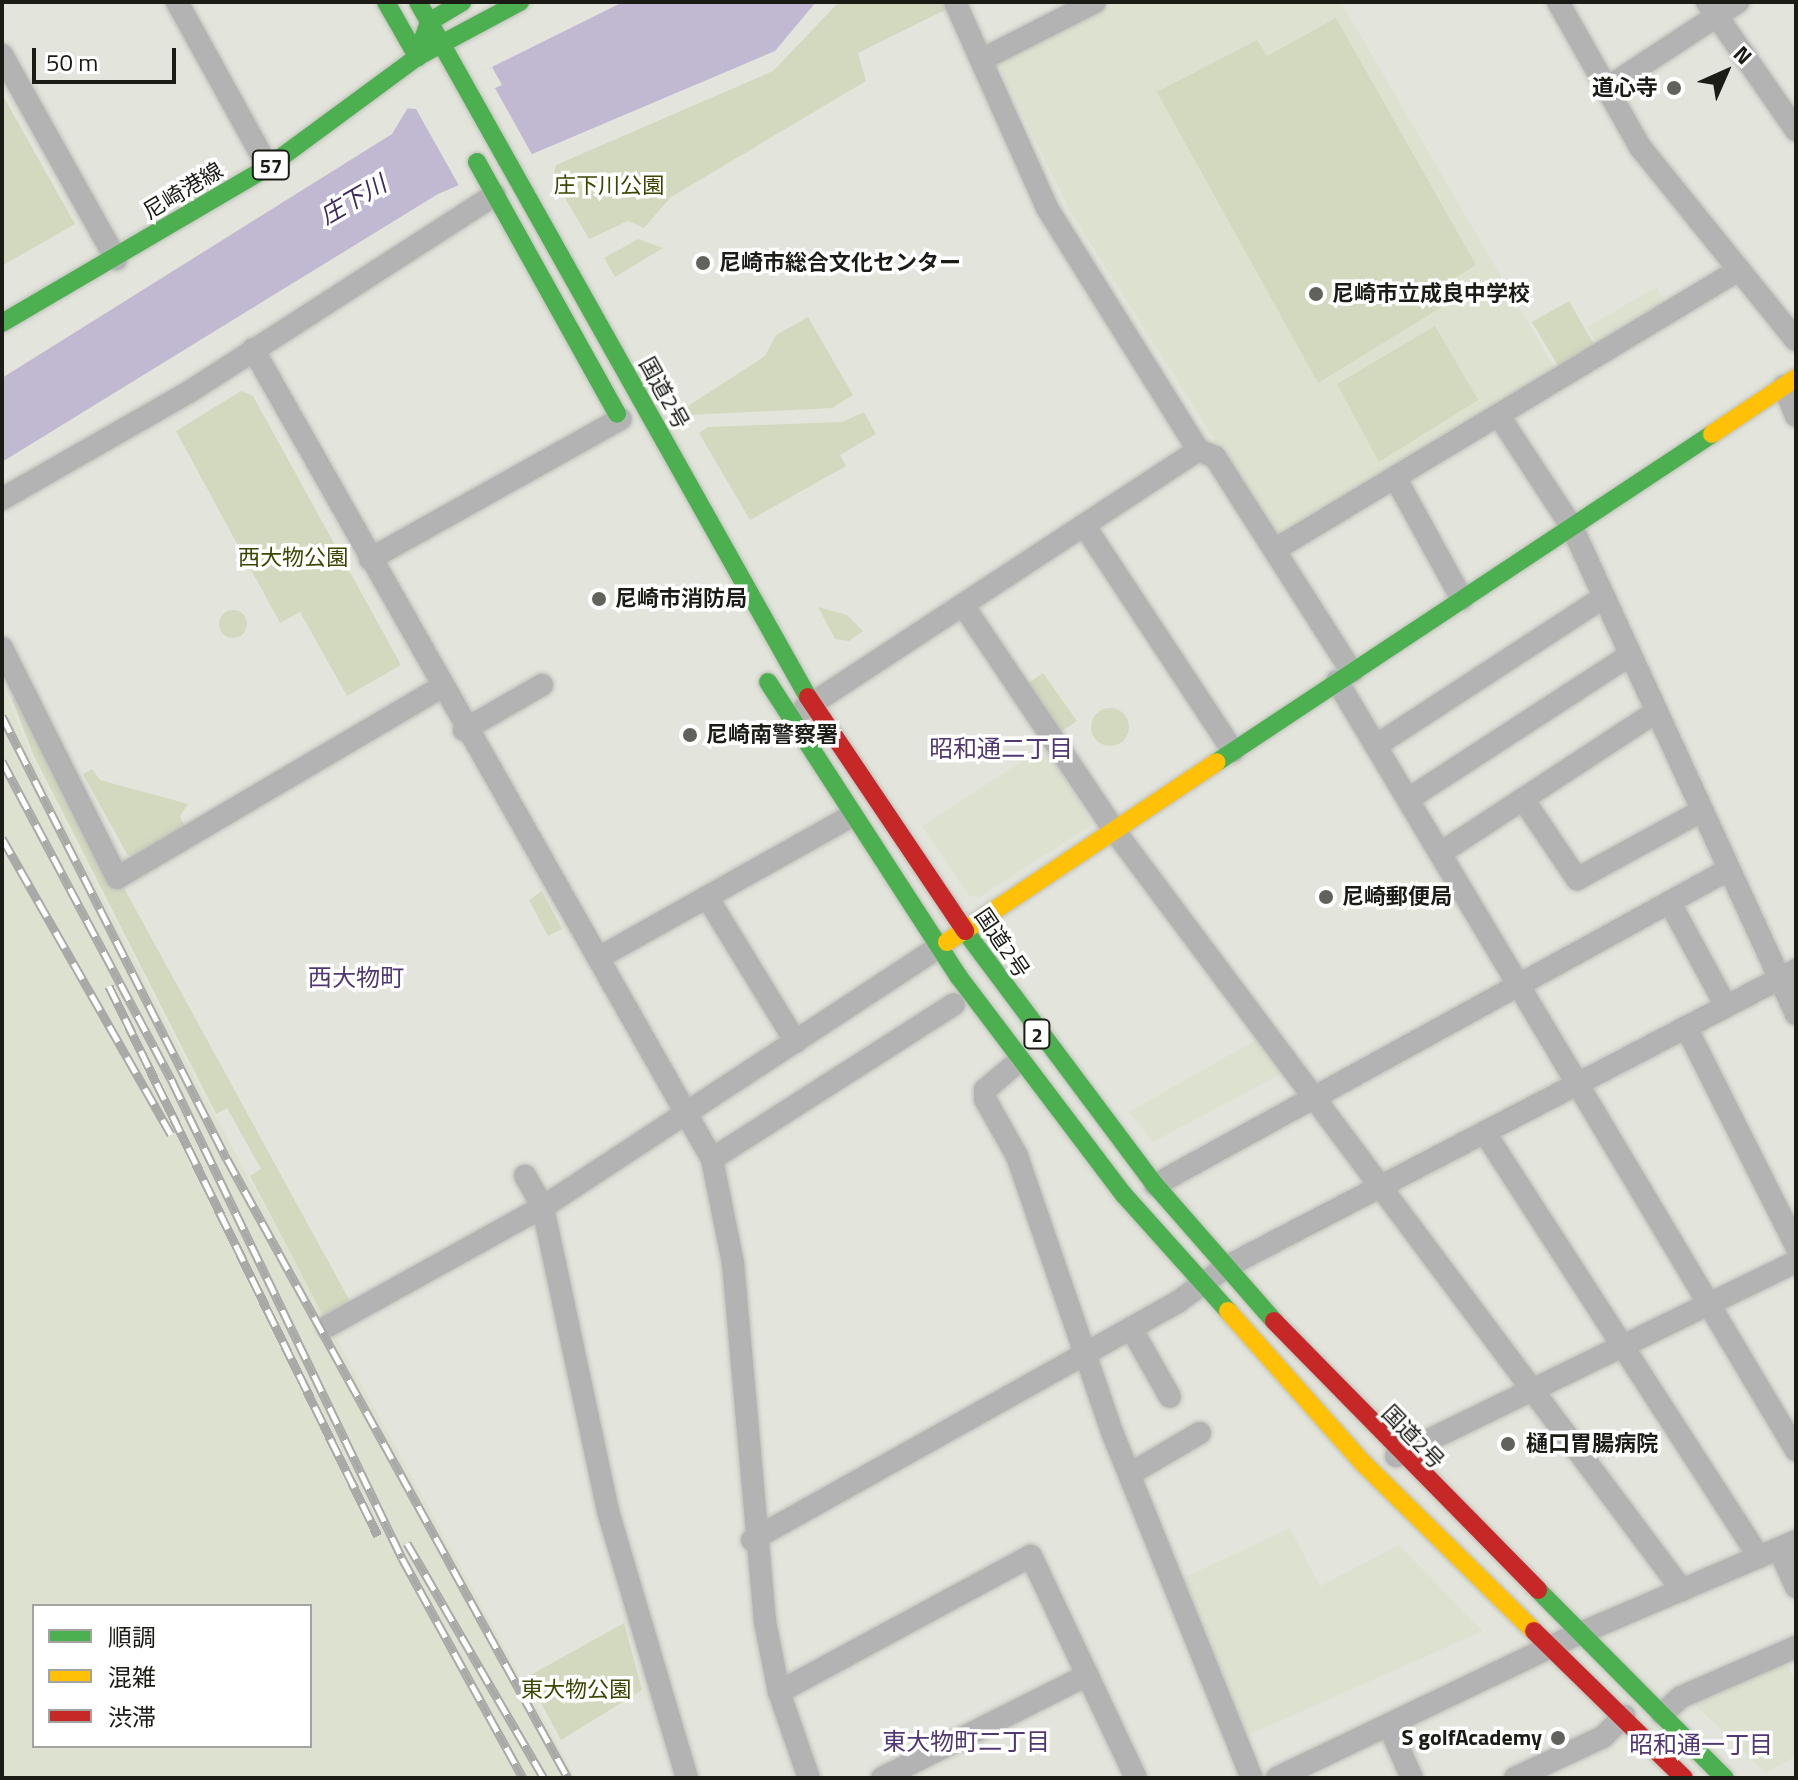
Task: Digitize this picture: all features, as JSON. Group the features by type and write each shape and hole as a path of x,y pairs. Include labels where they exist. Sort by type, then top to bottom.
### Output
{"main road":[{"path":"386,2 432,83"},
{"name":"国道2号","path":"418,2 812,704 964,929 1155,1185 1226,1267 1396,1456 1725,1778"},
{"path":"417,57 429,22 462,2"},
{"name":"尼崎港線","path":"2,323 116,259 268,167 417,57 520,2"},
{"path":"466,142 633,442"},
{"path":"939,947 1790,382"},
{"name":"2","path":"757,663 849,817 1019,1061 1202,1285 1363,1463 1684,1778"}],"street":[{"path":"177,2 268,167"},
{"path":"955,2 1047,208 1198,450 1215,457 1276,549 1345,677 1377,745 1583,1082 1796,1450"},
{"path":"981,60 1095,2"},
{"path":"1558,2 1640,147 1737,271 1796,340"},
{"path":"1607,88 1710,10 1738,2"},
{"path":"1710,10 1796,130"},
{"path":"2,55 116,259"},
{"path":"2,499 253,349 491,188"},
{"path":"1276,549 1737,271"},
{"path":"253,349 464,730 600,957 712,1159 733,1263 752,1540 779,1692 809,1778"},
{"path":"1790,382 1796,416"},
{"path":"1499,416 1572,527 1728,870 1788,974 1796,1014"},
{"path":"370,559 621,419"},
{"path":"789,718 1198,450"},
{"path":"1396,479 1462,599"},
{"path":"1084,525 1233,751"},
{"path":"1377,745 1604,597"},
{"path":"963,605 1114,830 1386,1186 1682,1590"},
{"path":"2,648 117,878 441,687"},
{"path":"1410,798 1630,655"},
{"path":"464,730 542,685"},
{"path":"1442,852 1656,712"},
{"path":"1523,799 1577,879 1701,811"},
{"path":"600,957 849,817"},
{"path":"1155,1185 1728,870"},
{"path":"707,897 796,1042"},
{"path":"1670,903 1726,1006"},
{"path":"328,1326 543,1207 687,1118 939,947"},
{"path":"752,1540 1179,1301 1226,1267 1788,974"},
{"path":"712,1159 954,1004"},
{"path":"1686,1027 1796,1246"},
{"path":"1019,1061 985,1090 985,1099 1017,1156 1083,1356 1252,1778"},
{"path":"1485,1133 1622,1346 1778,1549 1796,1587"},
{"path":"525,1176 543,1207 608,1511 665,1723 687,1778"},
{"path":"1396,1456 1796,1262"},
{"path":"1131,1328 1170,1397"},
{"path":"1130,1474 1200,1433"},
{"path":"1277,1778 1576,1635 1778,1549"},
{"path":"779,1692 1031,1556 1136,1778"},
{"path":"1662,1714 1681,1697 1796,1647"},
{"path":"882,1778 1088,1675"},
{"path":"1515,1778 1603,1737 1624,1716"},
{"path":"1389,1726 1412,1778"}],"shaded area":[{"name":"尼崎市立成良中学校","path":"1117,2 1341,2 1558,374 1276,537 1071,213 1001,70 1002,58"},
{"path":"1656,287 1668,307 1599,347 1587,327"},
{"path":"2,682 30,754 201,1090 576,1778 2,1778"},
{"path":"1046,746 1092,825 980,897 969,896 922,826"},
{"path":"1259,1038 1285,1072 1153,1142 1129,1112"},
{"path":"1290,1528 1320,1586 1399,1545 1483,1631 1244,1737 1181,1579"},
{"path":"1785,1659 1796,1683 1796,1756 1766,1773 1690,1700"}],"green space":[{"name":"庄下川公園","path":"839,2 944,2 947,9 858,53 866,81 671,197 644,228 628,221 589,239 553,177 556,165 773,71"},
{"path":"1336,18 1476,265 1455,278 1463,294 1318,383 1157,92 1257,40 1267,56"},
{"path":"2,94 75,224 2,266"},
{"path":"638,239 663,248 615,277 604,258"},
{"path":"1569,301 1596,348 1560,369 1532,322"},
{"path":"808,317 853,395 832,408 689,415 685,408 765,356 776,335"},
{"path":"1435,326 1478,400 1379,462 1337,384"},
{"name":"西大物公園","path":"241,391 253,396 401,665 347,696 300,612 280,623 176,431"},
{"path":"864,412 876,434 840,455 846,466 750,520 699,433 708,427 842,422"},
{"path":"818,607 847,615 863,631 849,641 835,639"},
{"path":"233,610 243,614 247,624 243,634 233,638 223,634 219,624 223,614"},
{"path":"1043,673 1077,721 1059,733 1027,684"},
{"path":"19,696 351,1303 325,1319 250,1176 261,1169 227,1108 216,1114 33,754 12,699"},
{"path":"1110,708 1123,714 1129,727 1123,740 1110,746 1097,740 1091,727 1097,714"},
{"path":"92,769 100,780 188,804 180,816 186,829 139,859 127,854 83,774"},
{"path":"542,891 562,929 548,936 529,900"},
{"name":"東大物公園","path":"624,1623 642,1690 561,1740 527,1677"}],"water":[{"name":"庄下川","path":"623,2 816,2 775,51 438,194 2,462 2,378 392,134 407,109"}],"pier":[{"path":"492,67 502,85 495,88 534,158 462,191 416,109 403,108"}],"railway":[{"path":"2,716 227,1159 568,1778"},
{"path":"2,761 173,1083 402,1558 523,1778"},
{"path":"2,838 171,1134"},
{"path":"109,986 378,1536"},
{"path":"407,1543 544,1778"}],"traffic: fast":[{"path":"386,2 418,58"},
{"path":"418,2 808,697"},
{"path":"421,45 429,22 462,2"},
{"path":"2,323 268,167 417,57 520,2"},
{"path":"477,162 617,414"},
{"path":"1217,762 1712,434"},
{"path":"768,682 959,977 1124,1195 1228,1311"},
{"path":"965,931 1155,1185 1274,1321"},
{"path":"1538,1590 1725,1778"}],"traffic: slow":[{"path":"1712,434 1796,378"},
{"path":"947,942 1217,762"},
{"path":"1228,1311 1363,1463 1534,1631"}],"traffic: jam":[{"path":"808,697 965,931"},
{"path":"1274,1321 1538,1590"},
{"path":"1534,1631 1684,1778"}],"place":[{"name":"道心寺","path":"1674,88"},
{"name":"尼崎市総合文化センター","path":"703,263"},
{"name":"尼崎市立成良中学校","path":"1316,294"},
{"name":"尼崎市消防局","path":"599,599"},
{"name":"尼崎南警察署","path":"690,735"},
{"name":"尼崎郵便局","path":"1326,897"},
{"name":"樋口胃腸病院","path":"1508,1444"},
{"name":"S golfAcademy","path":"1558,1738"}],"district":[{"name":"昭和通二丁目","path":"1001,749"},
{"name":"西大物町","path":"356,978"},
{"name":"東大物町二丁目","path":"966,1742"},
{"name":"昭和通一丁目","path":"1701,1745"}]}
